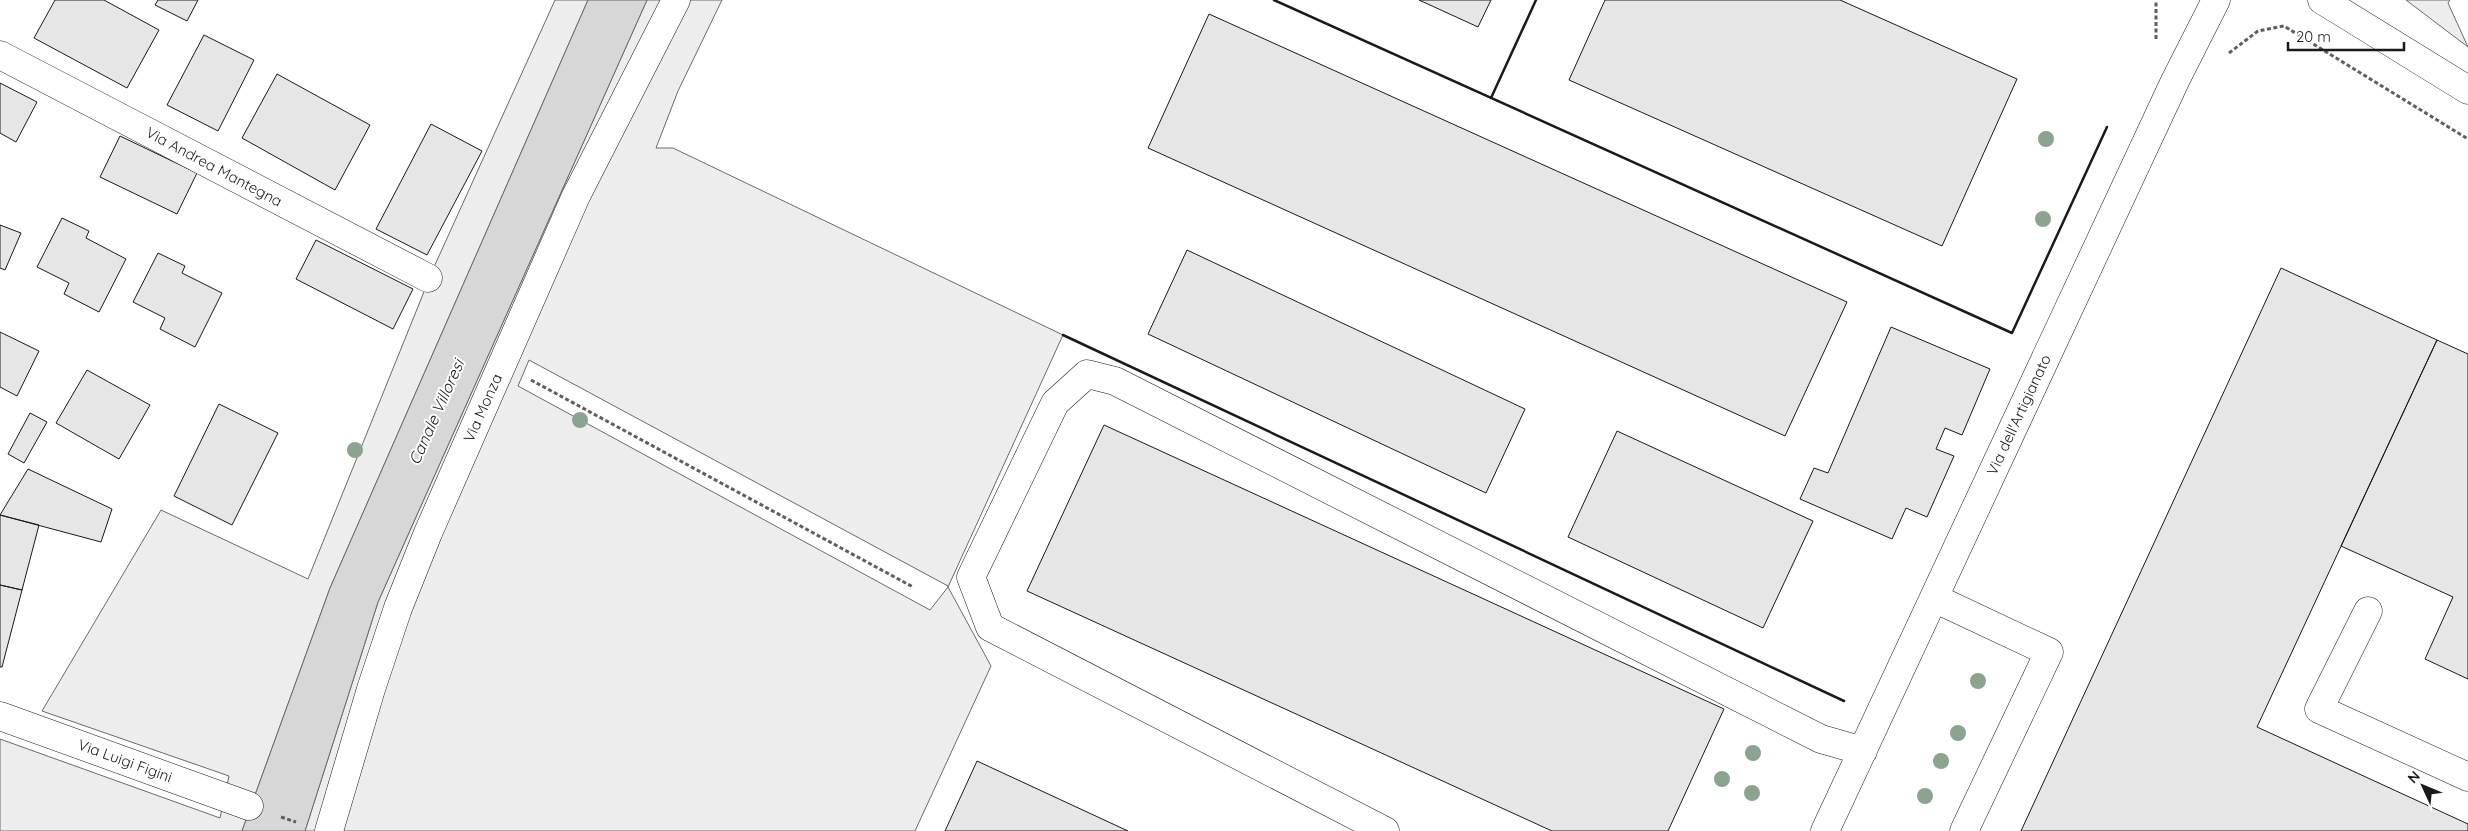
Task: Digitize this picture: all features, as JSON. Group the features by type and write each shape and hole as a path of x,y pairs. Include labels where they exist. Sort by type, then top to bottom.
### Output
{"street":[{"name":"Via Monza","path":"318,829 398,608 428,533 576,196 676,0"},
{"name":"Via dell'Artigianato","path":"1825,831 2174,81 2216,0"},
{"path":"2322,0 2468,90"},
{"name":"Via Andrea Mantegna","path":"0,55 428,278"},
{"path":"1385,831 990,627 971,577 1055,403 1087,374 1123,385 1821,739 1862,751"},
{"path":"1934,598 2049,652 1964,831"},
{"path":"2368,611 2319,709 2468,777"},
{"name":"Via Luigi Figini","path":"0,716 249,806"}],"path":[{"path":"2156,0 2156,43 2212,73 2229,53 2258,31 2284,26 2468,140"},
{"path":"502,364 913,587"}],"shaded area":[{"path":"555,0 588,0 330,588 242,831 0,831 0,739 220,818 229,776 42,711 161,510 308,579 434,267"},
{"path":"647,0 722,0 678,91 656,148 673,148 1063,335 948,587 991,666 915,831 305,831 378,602","holes":["529,360 948,586 930,610 518,386"]},
{"path":"2406,0 2450,0 2448,3 2468,47"}],"water":[{"name":"Canale Villoresi","path":"588,0 647,0 378,602 305,831 242,831 330,588"}],"building":[{"path":"55,0 104,0 159,30 127,88 34,38"},
{"path":"158,0 198,0 187,21 155,5"},
{"path":"1419,0 1491,0 1478,27"},
{"path":"1605,0 1840,0 2017,79 1942,246 1569,80"},
{"path":"1209,14 1847,302 1785,436 1148,148"},
{"path":"204,35 254,60 218,131 167,105"},
{"path":"277,74 370,125 335,190 242,138"},
{"path":"0,83 37,102 16,142 0,133"},
{"path":"431,124 482,151 427,255 376,229"},
{"path":"120,136 197,173 177,214 100,177"},
{"path":"62,218 89,231 86,238 126,259 99,312 64,294 69,283 37,267"},
{"path":"0,225 21,233 5,270 0,268"},
{"path":"316,240 413,289 393,329 296,279"},
{"path":"1187,250 1525,409 1486,493 1148,334"},
{"path":"158,253 185,266 182,273 222,293 195,347 160,329 165,318 133,302"},
{"path":"2281,268 2437,340 2257,727 2468,824 2468,831 2021,831"},
{"path":"1891,327 1990,369 1962,435 1945,428 1936,449 1954,456 1927,517 1906,508 1892,539 1800,499 1814,468 1828,473"},
{"path":"0,332 39,351 17,396 0,387"},
{"path":"2437,340 2468,354 2468,679 2425,659 2453,597 2341,546"},
{"path":"87,370 150,405 119,459 56,423"},
{"path":"219,404 278,433 232,525 174,496"},
{"path":"30,413 47,422 24,463 8,454"},
{"path":"1104,425 1724,709 1668,831 1552,831 1027,591"},
{"path":"1617,431 1813,521 1763,628 1568,537"},
{"path":"28,469 112,509 101,542 0,515"},
{"path":"0,515 39,525 22,590 0,585"},
{"path":"0,585 22,590 2,667 0,667"},
{"path":"977,761 1128,831 945,831"}],"wall":[{"path":"1274,0 2012,333 2107,127"},
{"path":"1491,98 1536,0"},
{"path":"1063,335 1844,701"}]}
